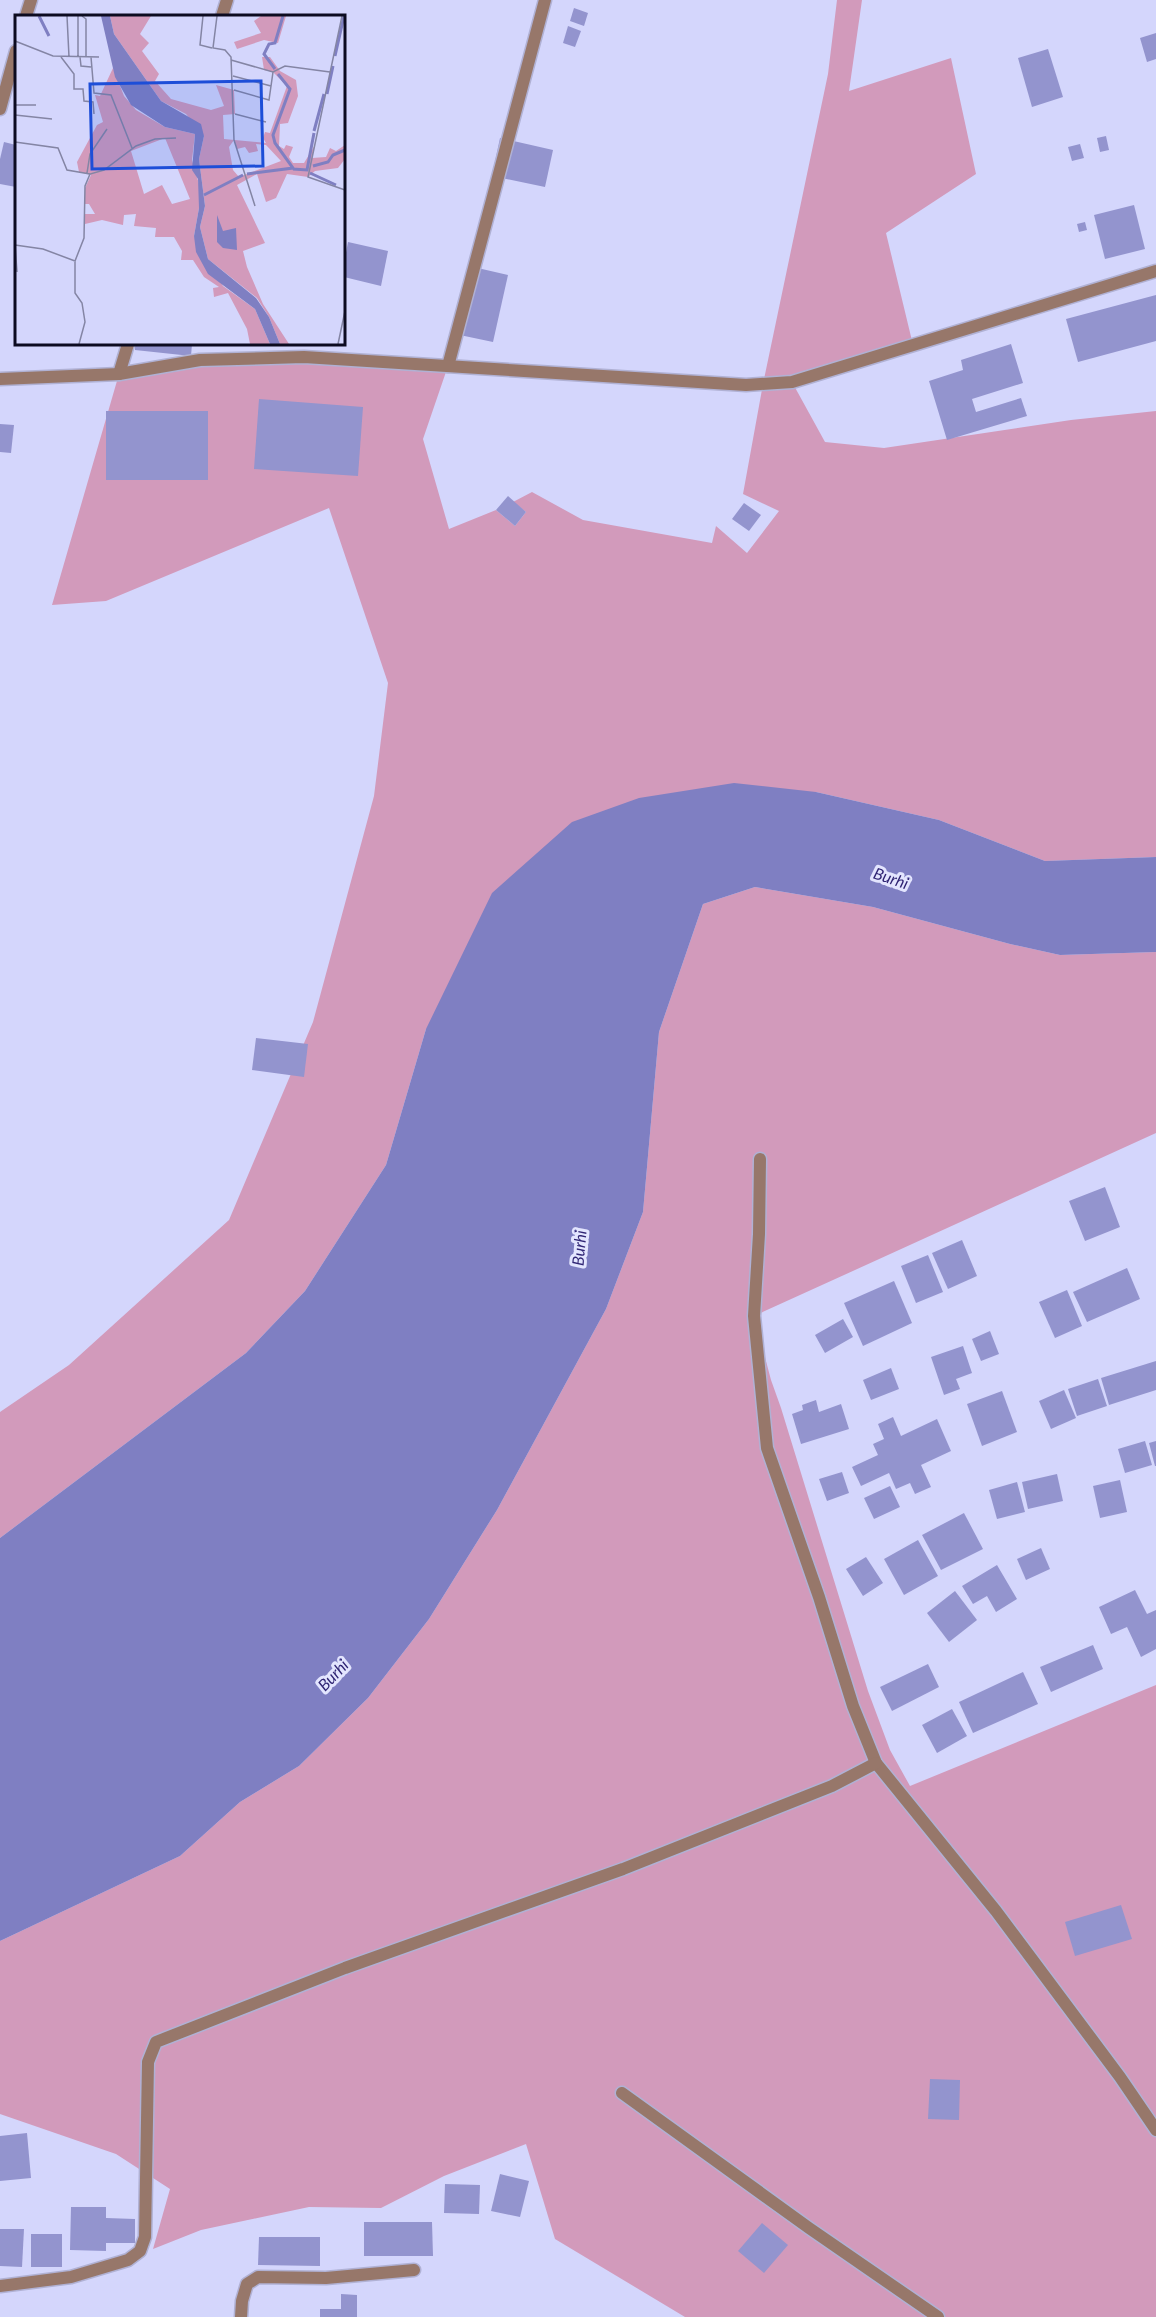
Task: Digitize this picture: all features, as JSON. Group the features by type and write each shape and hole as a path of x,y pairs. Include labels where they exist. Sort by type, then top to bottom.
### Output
{"street":[{"path":"26,15 31,0"},
{"path":"222,15 227,0"},
{"path":"448,366 545,0"},
{"path":"0,109 15,55"},
{"path":"0,379 119,374 200,360 304,357 746,385 792,382 1156,271"},
{"path":"119,374 128,345"},
{"path":"760,1159 759,1234 754,1316 767,1448 819,1597 853,1706 876,1763 996,1911 1120,2077 1156,2130"},
{"path":"0,2286 71,2277 128,2260 140,2251 145,2236 148,2062 156,2042 345,1968 623,1869 832,1786 876,1763"},
{"path":"622,2093 809,2228 938,2317"},
{"path":"241,2317 242,2301 248,2284 258,2277 326,2278 414,2270"}],"shaded area":[{"path":"837,0 862,0 849,91 951,58 976,174 886,233 913,345 792,382 825,442 884,448 1071,420 1156,411 1156,857 1045,861 939,820 816,792 426,1029 386,1165 305,1291 246,1353 0,1538 0,1412 69,1365 229,1220 313,1022 374,796 388,683 329,508 106,601 52,605 119,374 200,360 448,366 423,439 449,529 496,510 515,526 526,512 513,502 532,492 583,520 712,543 716,526 747,553 779,511 743,494 763,384 828,74"},
{"path":"755,887 873,907 1060,955 1156,952 1156,1133 754,1316 771,1380 868,1691 890,1750 910,1786 1156,1685 1156,2317 685,2317 555,2239 526,2144 444,2176 381,2208 309,2207 201,2230 153,2249 170,2189 116,2154 0,2114 0,1941 180,1856 240,1802 299,1766 368,1698 429,1619 497,1510 606,1309 643,1212 659,1032 703,904"}],"water":[{"name":"Burhi","path":"734,783 816,792 939,820 1045,861 1156,857 1156,952 1060,955 873,907 755,887 703,904 659,1032 643,1212 606,1309 497,1510 429,1619 368,1698 299,1766 240,1802 180,1856 0,1941 0,1538 246,1353 305,1291 386,1165 426,1029 492,893 572,822 639,798"}],"building":[{"path":"574,8 588,13 584,26 570,21"},
{"path":"568,26 581,31 575,47 563,43"},
{"path":"1156,33 1156,59 1147,62 1140,38"},
{"path":"1048,49 1063,97 1032,107 1018,58"},
{"path":"1106,136 1109,150 1100,152 1097,138"},
{"path":"500,138 553,150 545,187 492,176"},
{"path":"4,142 15,145 15,187 0,184 0,159"},
{"path":"1080,144 1084,158 1072,161 1068,147"},
{"path":"1134,205 1145,249 1105,259 1094,215"},
{"path":"1085,222 1087,230 1079,232 1077,224"},
{"path":"348,242 388,251 381,286 345,277"},
{"path":"469,266 508,275 493,342 455,334"},
{"path":"1156,295 1156,341 1078,362 1066,319"},
{"path":"1011,344 1023,383 972,399 976,412 1021,398 1027,416 947,440 929,381 963,370 961,360"},
{"path":"135,345 192,345 191,356 135,350"},
{"path":"259,399 363,407 358,476 254,469"},
{"path":"106,411 208,411 208,480 106,480"},
{"path":"0,424 14,425 11,453 0,452"},
{"path":"508,496 526,512 515,526 496,510"},
{"path":"744,503 761,515 749,531 732,519"},
{"path":"256,1038 308,1044 304,1077 252,1070"},
{"path":"1105,1187 1120,1227 1085,1241 1069,1201"},
{"path":"962,1240 977,1276 948,1289 932,1253"},
{"path":"928,1255 943,1292 916,1303 901,1266"},
{"path":"1127,1268 1140,1299 1087,1322 1073,1292"},
{"path":"894,1281 912,1323 863,1346 844,1303"},
{"path":"1067,1290 1082,1326 1055,1338 1039,1302"},
{"path":"843,1319 853,1337 825,1353 815,1335"},
{"path":"990,1331 999,1354 981,1361 972,1339"},
{"path":"963,1346 972,1373 956,1379 960,1389 944,1395 931,1357"},
{"path":"1156,1361 1156,1390 1109,1405 1101,1378"},
{"path":"891,1368 899,1389 871,1400 863,1380"},
{"path":"1098,1379 1107,1406 1077,1416 1068,1389"},
{"path":"1064,1390 1076,1418 1051,1429 1039,1401"},
{"path":"1002,1391 1017,1432 982,1446 967,1404"},
{"path":"816,1400 819,1412 841,1404 849,1429 801,1444 792,1414 803,1410 802,1405"},
{"path":"893,1417 901,1436 937,1419 951,1451 921,1465 931,1487 915,1494 910,1483 896,1489 889,1473 861,1486 852,1467 878,1455 873,1444 884,1439 878,1424"},
{"path":"1145,1441 1152,1465 1125,1473 1118,1449"},
{"path":"1156,1441 1156,1466 1155,1466 1149,1443"},
{"path":"842,1472 849,1493 827,1501 819,1479"},
{"path":"1057,1474 1063,1501 1028,1509 1022,1482"},
{"path":"1120,1480 1127,1512 1100,1518 1093,1486"},
{"path":"1017,1482 1025,1512 997,1519 989,1490"},
{"path":"890,1486 900,1507 874,1519 864,1498"},
{"path":"964,1513 983,1549 941,1570 922,1535"},
{"path":"918,1540 938,1576 904,1595 884,1559"},
{"path":"1041,1548 1050,1569 1026,1580 1017,1559"},
{"path":"866,1557 883,1583 863,1596 846,1569"},
{"path":"997,1565 1017,1599 996,1612 987,1596 973,1604 962,1586"},
{"path":"1135,1590 1147,1614 1156,1610 1156,1649 1141,1657 1127,1627 1111,1634 1099,1607"},
{"path":"955,1591 977,1620 949,1642 927,1613"},
{"path":"1093,1645 1103,1669 1051,1692 1040,1667"},
{"path":"928,1664 939,1687 892,1711 880,1687"},
{"path":"1023,1672 1038,1704 973,1733 959,1702"},
{"path":"952,1709 967,1736 937,1753 922,1725"},
{"path":"1121,1905 1132,1939 1075,1956 1065,1922"},
{"path":"930,2079 960,2080 959,2120 928,2119"},
{"path":"27,2133 31,2178 0,2181 0,2136"},
{"path":"500,2174 529,2181 520,2217 491,2211"},
{"path":"445,2184 480,2185 479,2214 444,2213"},
{"path":"71,2207 106,2207 106,2218 135,2219 135,2243 106,2243 106,2251 70,2250"},
{"path":"364,2222 432,2222 433,2256 364,2256"},
{"path":"762,2223 788,2245 764,2273 738,2251"},
{"path":"0,2229 24,2229 22,2267 0,2266"},
{"path":"31,2234 62,2234 62,2267 31,2267"},
{"path":"259,2237 320,2237 320,2266 258,2265"},
{"path":"341,2294 357,2295 357,2317 320,2317 320,2309 341,2309"}]}
